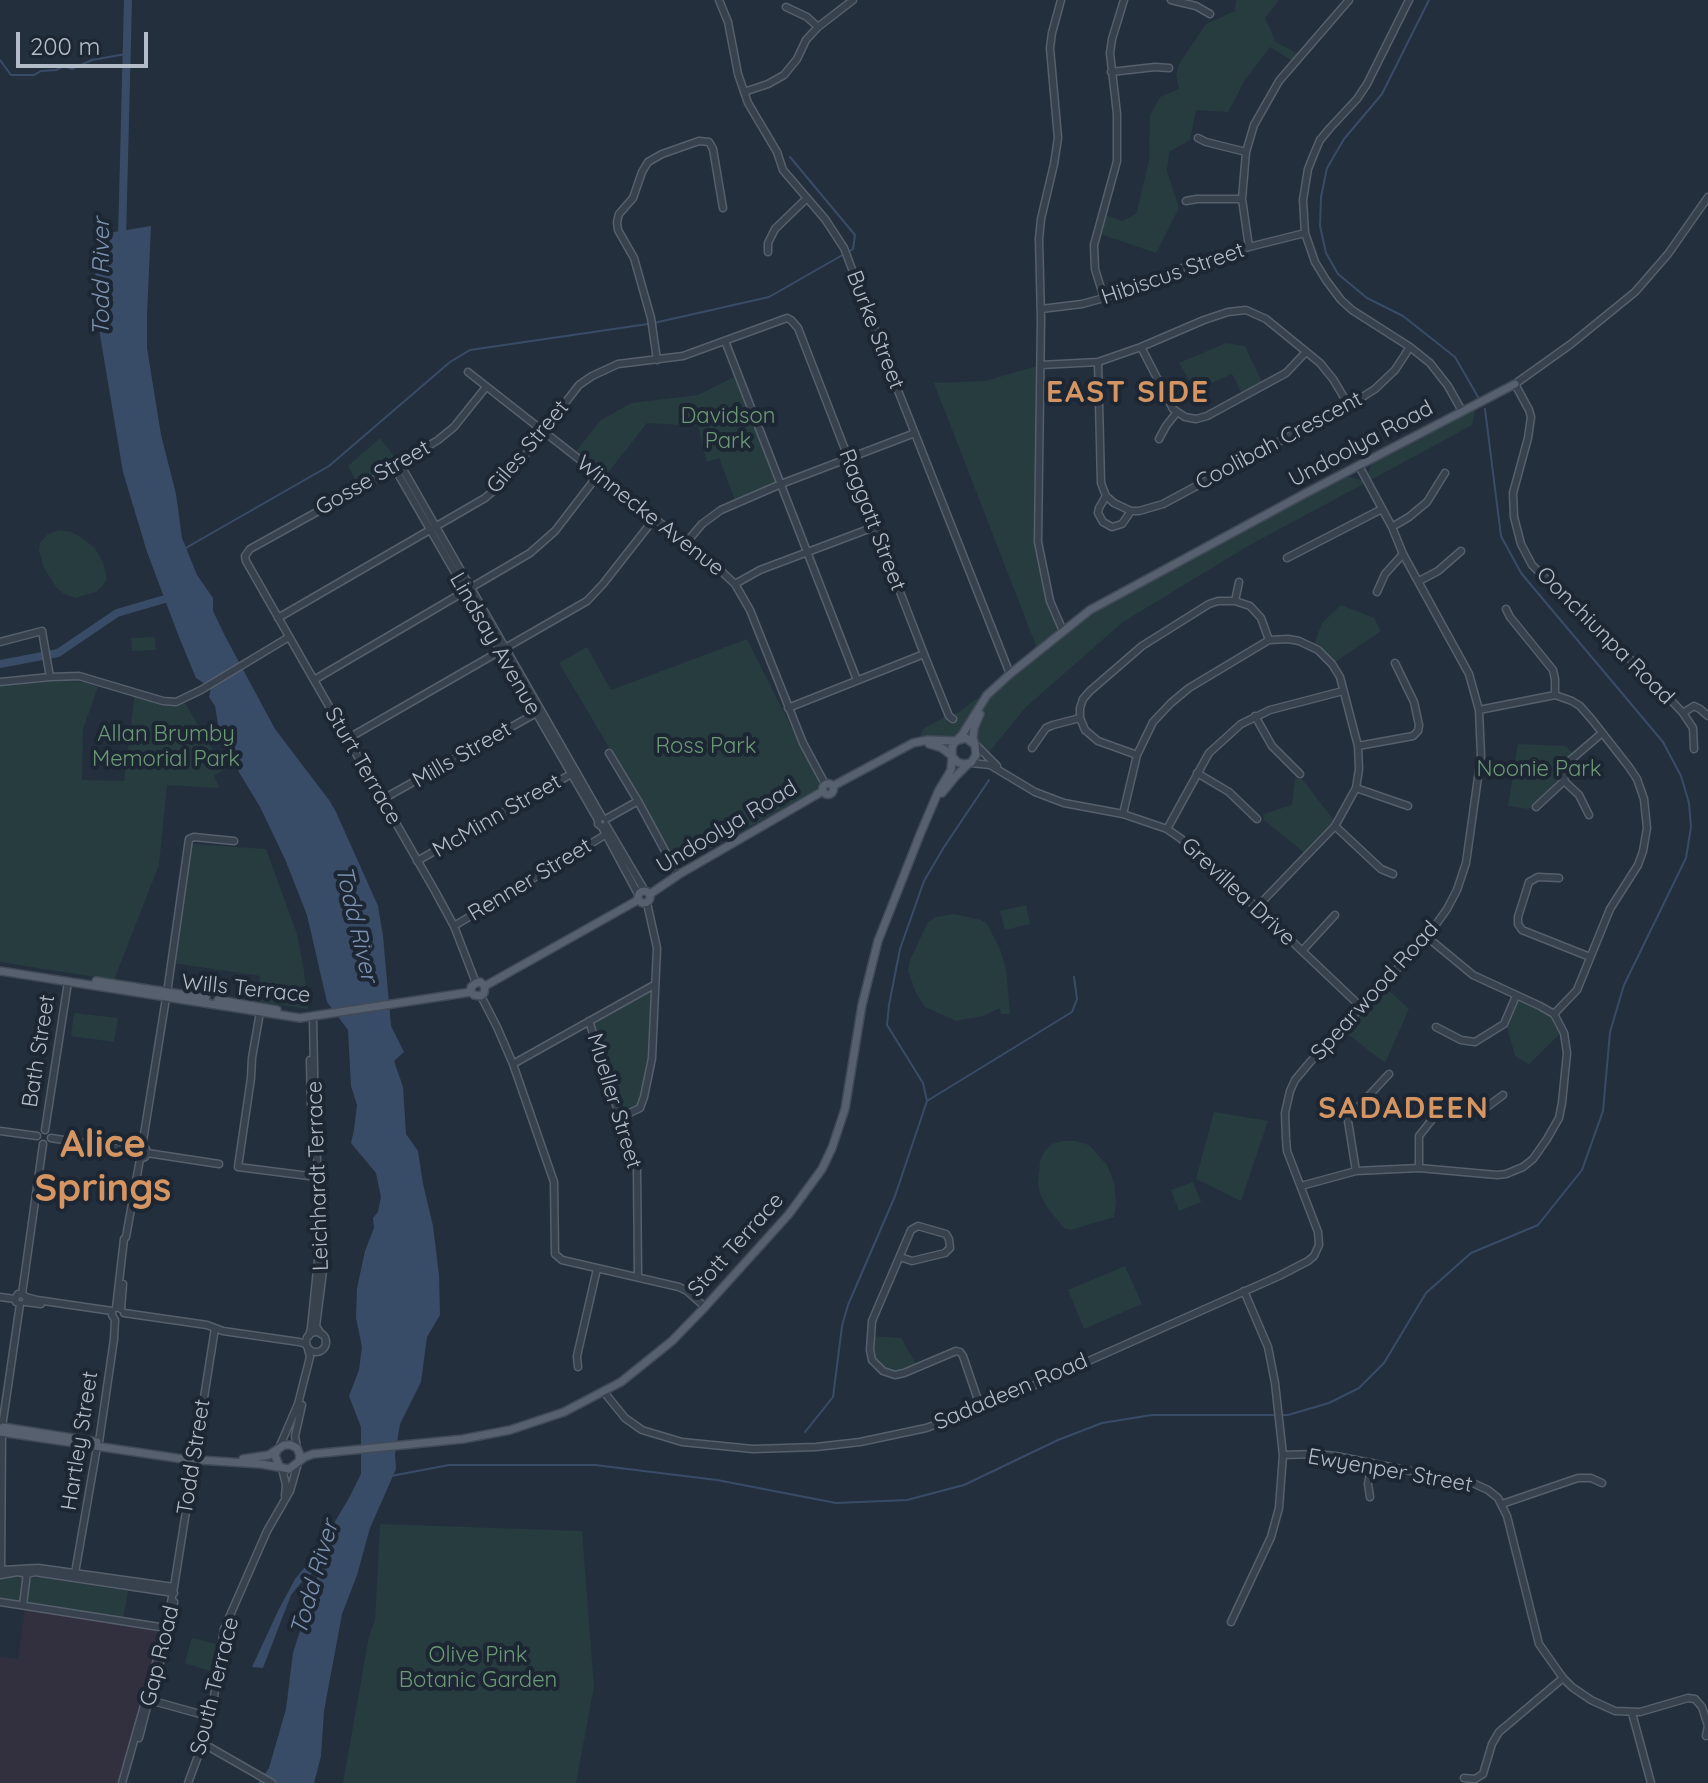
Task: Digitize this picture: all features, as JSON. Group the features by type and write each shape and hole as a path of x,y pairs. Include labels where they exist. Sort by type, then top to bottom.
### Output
{"main road":[{"name":"Undoolya Road","path":"952,757 952,747 987,695 1063,631 1102,603 1515,384"},
{"name":"Undoolya Road","path":"903,748 934,745 945,750 960,764 970,763 976,755 973,736 976,723 998,685"},
{"name":"Undoolya Road","path":"485,986 644,897 827,787 913,743 966,738 975,745"},
{"name":"Stott Terrace","path":"299,1462 324,1453 462,1440 510,1430 564,1412 604,1392 638,1369 705,1307 789,1214 813,1183 832,1148 847,1101 862,1005 875,950 930,812 951,770 952,757"},
{"name":"Stott Terrace","path":"930,812 955,777 970,763"},
{"name":"Wills Terrace","path":"0,969 313,1016"},
{"path":"313,1016 471,992 481,996 485,986 476,983 471,987 471,992"},
{"path":"1,1429 183,1459 282,1468 293,1468 299,1462 300,1455 297,1449 287,1444 269,1455 221,1461"},
{"path":"279,1448 275,1459 282,1468"},
{"name":"Stott Terrace","path":"297,1449 324,1453"}],"street":[{"name":"Burke Street","path":"719,0 728,22 738,74 748,103 777,152 783,170 825,219 844,248 1010,674"},
{"path":"744,92 784,75 797,59 806,40 853,0"},
{"path":"1061,0 1050,48 1058,138 1039,239 1041,365 1038,542 1050,601 1063,631"},
{"path":"1104,298 1093,255 1117,161 1117,114 1110,53 1124,0"},
{"path":"1171,0 1196,6 1210,14"},
{"path":"1249,247 1242,199 1246,152 1259,114 1279,81 1349,0"},
{"path":"1409,0 1367,84 1320,140 1308,169 1303,200 1305,233 1315,262 1341,300 1410,347 1437,370 1462,411"},
{"path":"786,7 818,27"},
{"path":"1111,72 1169,68"},
{"path":"1198,138 1246,152"},
{"path":"657,360 654,331 634,258 617,226 619,214 633,198 646,165 670,151 699,141 709,142 713,149 723,208"},
{"name":"Undoolya Road","path":"1515,384 1635,292 1668,254 1708,197"},
{"path":"768,252 768,243 775,229 807,198"},
{"path":"1186,201 1242,199"},
{"name":"Hibiscus Street","path":"1041,309 1104,298 1188,266 1305,233"},
{"path":"1041,365 1098,362 1204,320 1246,310 1266,319 1326,370 1348,404"},
{"name":"Giles Street","path":"278,618 485,498 504,482 579,385 592,376 618,364 683,356 782,319 791,320"},
{"name":"Raggatt Street","path":"791,320 798,328 924,654 949,716 953,719"},
{"path":"725,341 857,680"},
{"path":"1141,347 1169,402 1177,412 1189,419 1207,416 1286,373 1306,352"},
{"name":"Coolibah Crescent","path":"1098,362 1099,476 1106,496 1098,513 1103,522 1112,527 1122,524 1131,511 1163,504 1364,396 1395,370 1410,347"},
{"name":"Winnecke Avenue","path":"468,372 735,584 750,610 803,743 827,787"},
{"name":"Oonchiunpa Road","path":"1515,384 1531,417 1513,503 1517,531 1526,554 1539,572 1683,713 1693,728 1694,749"},
{"name":"Gosse Street","path":"246,553 438,440 454,427 486,387"},
{"path":"1159,439 1177,412"},
{"path":"686,543 702,524 721,510 915,433"},
{"name":"Lindsay Avenue","path":"397,466 644,897 657,948 652,1058 640,1108 621,1117"},
{"name":"Spearwood Road","path":"1317,1251 1318,1232 1287,1151 1285,1113 1290,1091 1295,1080 1427,937 1447,909 1466,863 1481,756 1479,710 1465,666 1359,466"},
{"path":"1392,527 1427,502 1445,473"},
{"path":"314,680 542,544 598,475"},
{"path":"1106,496 1131,511"},
{"path":"1287,558 1382,509"},
{"path":"347,739 573,610 596,593 654,519"},
{"path":"735,584 760,570 874,527"},
{"path":"1419,581 1438,571 1461,551"},
{"name":"Sturt Terrace","path":"246,553 246,561 454,926 476,983"},
{"path":"1377,592 1385,574 1403,554"},
{"path":"1235,601 1239,582"},
{"path":"1137,755 1092,737 1080,718 1080,708 1086,695 1142,646 1209,604 1226,600 1250,606 1256,611 1269,640"},
{"path":"1506,609 1553,670 1555,695"},
{"path":"0,642 42,631 50,677"},
{"path":"0,682 69,675 176,702 289,637"},
{"path":"1123,814 1137,755 1153,722 1171,703 1189,688 1269,640 1299,641 1318,650 1340,677 1358,746 1356,788 1335,826 1257,907"},
{"path":"788,708 924,654"},
{"path":"1358,746 1413,736 1418,731 1414,702 1395,663"},
{"path":"1167,829 1205,759 1241,724 1270,710 1343,691"},
{"path":"1479,710 1555,695 1580,706 1637,779 1646,809 1647,828 1638,865 1610,909 1577,990 1554,1014"},
{"path":"1683,713 1694,706 1708,716"},
{"name":"Mills Street","path":"383,799 538,712"},
{"path":"1255,716 1272,746 1300,774"},
{"path":"1032,748 1046,728 1080,718"},
{"path":"1536,807 1564,781 1567,763 1602,733"},
{"name":"Grevillea Drive","path":"975,745 1009,776"},
{"path":"609,753 678,875"},
{"name":"Grevillea Drive","path":"970,763 990,765 1035,792 1064,803 1123,814 1167,829 1257,907 1361,1007"},
{"name":"McMinn Street","path":"417,861 573,773"},
{"path":"1197,773 1229,792 1257,819"},
{"path":"1564,781 1579,795 1589,815"},
{"path":"1356,788 1408,806"},
{"path":"603,821 638,801"},
{"name":"Lindsay Avenue","path":"603,821 605,835 644,897"},
{"path":"1335,826 1381,869 1393,874"},
{"name":"Renner Street","path":"454,926 605,835"},
{"path":"135,1151 140,1159 145,1157 189,839 234,841"},
{"path":"1559,878 1538,877 1529,882 1518,917 1519,927 1590,957"},
{"path":"1302,951 1335,915"},
{"path":"1301,1186 1356,1171 1419,1168 1497,1175 1516,1171 1533,1159 1559,1118 1567,1053 1564,1033 1554,1014 1473,975 1427,937"},
{"name":"Bath Street","path":"45,1130 69,980"},
{"path":"513,1064 654,985"},
{"path":"481,996 513,1064 554,1182 555,1254 562,1260 687,1291 705,1307"},
{"path":"1436,1027 1461,1040 1475,1042 1504,1024 1516,996"},
{"path":"260,1010 238,1167 315,1177"},
{"name":"Leichhardt Terrace","path":"279,1448 293,1420 310,1357 308,1342 318,1270 313,1016"},
{"name":"Mueller Street","path":"589,1021 637,1170 638,1277"},
{"path":"1356,1171 1348,1121 1389,1074"},
{"path":"1419,1168 1419,1136 1438,1112 1446,1109 1483,1110 1503,1095"},
{"path":"45,1130 51,1138 49,1143 43,1144 37,1136 45,1130"},
{"path":"0,1131 37,1136"},
{"path":"51,1138 135,1151 137,1148 219,1164"},
{"path":"43,1144 1,1429 3,1573 28,1571 77,1575 174,1590"},
{"name":"Hartley Street","path":"77,1575 118,1314 124,1239 140,1159"},
{"name":"Leichhardt Terrace","path":"315,1177 323,1271 316,1326 321,1334"},
{"path":"900,1257 912,1261 945,1253 950,1243 946,1234 918,1226 911,1230 872,1321 872,1360 883,1371 895,1375 960,1352 981,1409"},
{"path":"950,1243 960,1239"},
{"name":"Sadadeen Road","path":"604,1392 625,1418 642,1430 682,1442 753,1449 860,1442 926,1428 981,1409 1308,1261 1317,1251"},
{"path":"578,1367 577,1356 597,1269"},
{"path":"1231,1622 1271,1537 1279,1508 1283,1455 1268,1347 1244,1291"},
{"path":"0,1297 308,1342 317,1352"},
{"name":"Todd Street","path":"174,1590 215,1328"},
{"path":"297,1449 296,1431 307,1379 317,1352 326,1346 326,1340 316,1332 308,1342"},
{"name":"Ewyenper Street","path":"1283,1455 1324,1455 1372,1463 1475,1484 1493,1493 1502,1504 1510,1527 1539,1644 1572,1687 1603,1707 1632,1713"},
{"name":"South Terrace","path":"188,1783 204,1744 213,1710 224,1629 267,1531 290,1491 299,1462"},
{"path":"1370,1497 1368,1484 1372,1463"},
{"path":"282,1468 286,1485 283,1503"},
{"path":"1502,1504 1582,1477 1602,1483"},
{"path":"23,1605 28,1571"},
{"name":"Gap Road","path":"148,1699 174,1590"},
{"name":"Gap Road","path":"124,1783 171,1625 174,1590"},
{"path":"0,1602 166,1628"},
{"path":"1464,1778 1475,1779 1483,1774 1499,1732 1563,1678"},
{"path":"1651,1783 1632,1713 1688,1698 1695,1699 1702,1707 1708,1726 1706,1736"},
{"path":"148,1699 200,1714"},
{"path":"204,1744 272,1783"}],"shaded area":[{"path":"25,1610 162,1629 120,1783 0,1783 0,1657 18,1659"}],"green space":[{"path":"1236,0 1279,0 1265,18 1276,42 1300,55 1294,62 1270,47 1245,80 1228,112 1196,110 1190,140 1169,152 1167,171 1179,208 1156,253 1097,233 1103,214 1122,221 1136,214 1149,161 1150,115 1160,97 1179,89 1176,75 1179,64 1206,24 1235,11"},
{"path":"1226,343 1245,346 1264,386 1244,397 1232,374 1195,390 1179,363"},
{"path":"1041,365 1038,542 1045,580 1063,631 1078,619 1342,475 1367,482 1248,546 1123,622 1026,707 985,757 974,741 980,712 988,698 1038,651 934,383 985,381"},
{"name":"Davidson Park","path":"738,375 781,484 736,503 719,458 707,462 698,426 647,423 603,479 573,455 601,420 631,403 698,395"},
{"path":"1477,403 1472,425 1369,481 1367,475 1374,458"},
{"path":"380,438 400,464 360,488 348,466"},
{"path":"59,530 79,536 99,555 107,579 96,592 75,598 64,594 44,568 40,543 48,534"},
{"path":"1341,605 1374,618 1381,631 1332,664 1313,647 1322,623"},
{"path":"155,637 156,650 132,651 131,638"},
{"name":"Ross Park","path":"747,639 819,782 818,789 679,866 559,663 587,647 611,690"},
{"name":"Allan Brumby Memorial Park","path":"61,680 98,687 83,729 82,780 124,781 135,692 163,701 183,700 225,770 214,775 219,788 167,785 159,865 114,980 0,962 0,687"},
{"path":"976,699 983,699 958,740 918,741 923,729 958,713"},
{"name":"Noonie Park","path":"1518,744 1566,746 1575,756 1567,763 1564,781 1536,807 1529,809 1508,806"},
{"path":"1295,779 1302,779 1336,823 1307,855 1264,820 1263,814 1292,805"},
{"path":"192,844 266,849 297,934 308,1009 257,1001 260,976 173,963"},
{"path":"1026,905 1030,924 1005,930 1000,911"},
{"path":"954,914 987,924 1006,969 1010,1014 1001,1014 1000,1008 983,1016 956,1021 925,1007 916,993 908,971 928,922 936,917"},
{"path":"1382,984 1409,1009 1385,1063 1341,1029"},
{"path":"654,985 652,1058 640,1108 621,1117 589,1021"},
{"path":"1516,996 1548,1010 1563,1031 1529,1064 1515,1056 1504,1024"},
{"path":"74,1013 118,1018 114,1042 71,1036"},
{"path":"1214,1112 1268,1121 1241,1201 1196,1179"},
{"path":"1063,1141 1089,1145 1107,1165 1114,1182 1114,1217 1071,1230 1064,1228 1047,1207 1038,1183 1040,1162 1052,1144"},
{"path":"1193,1182 1201,1202 1179,1211 1171,1190"},
{"path":"1125,1266 1142,1304 1084,1329 1068,1290"},
{"path":"871,1336 901,1338 918,1367 889,1373 872,1360"},
{"name":"Olive Pink Botanic Garden","path":"380,1524 582,1531 594,1687 576,1783 343,1783 369,1636 375,1620"},
{"path":"19,1575 128,1591 123,1619 0,1600 0,1579"},
{"path":"193,1638 216,1644 210,1671 185,1663"}],"water":[{"path":"151,226 147,348 182,538 197,575 213,598 213,611 225,636 275,729 336,812 378,906 391,1026 404,1052 394,1061 403,1087 406,1134 418,1151 439,1275 440,1315 427,1337 421,1382 400,1424 396,1469 370,1528 342,1614 324,1711 321,1756 314,1783 258,1783 269,1768 286,1709 293,1653 320,1568 305,1578 291,1595 263,1668 252,1667 295,1579 315,1555 361,1474 361,1427 349,1396 359,1370 362,1347 356,1318 357,1288 381,1197 376,1173 351,1143 357,1105 351,1086 348,1030 327,1002 307,915 285,859 260,807 221,742 215,706 209,697 211,688 196,678 179,637 147,552 123,472 98,323 96,235"}],"waterway":[{"name":"Todd River","path":"122,239 128,0"},
{"path":"1429,0 1382,94 1344,139 1327,168 1321,197 1320,226 1326,253 1338,274 1367,298 1403,316 1455,357 1478,397"},
{"path":"0,60 11,75 34,75 64,66 72,69 92,60 126,54"},
{"path":"654,323 769,297 853,249 855,235 790,157"},
{"path":"184,549 329,466 450,362 470,350 648,324"},
{"path":"391,1476 449,1465 595,1465 717,1480 836,1503 907,1500 964,1485 1058,1440 1102,1423 1152,1415 1288,1415 1329,1403 1359,1388 1384,1363 1426,1293 1471,1253 1538,1225 1582,1170 1603,1111 1610,1032 1624,985 1686,858 1691,827 1689,803 1681,776 1663,742 1521,573 1501,536 1485,409"},
{"path":"0,664 58,653 117,613 175,596"},
{"path":"805,1432 833,1397 842,1326 848,1305 895,1196 927,1101 923,1083 887,1025 900,949 924,881 989,780"},
{"path":"927,1101 1072,1012 1077,999 1074,977"}],"district":[{"name":"EAST SIDE","path":"1128,393"},
{"name":"SADADEEN","path":"1404,1109"},
{"name":"Alice Springs","path":"103,1168"}]}
